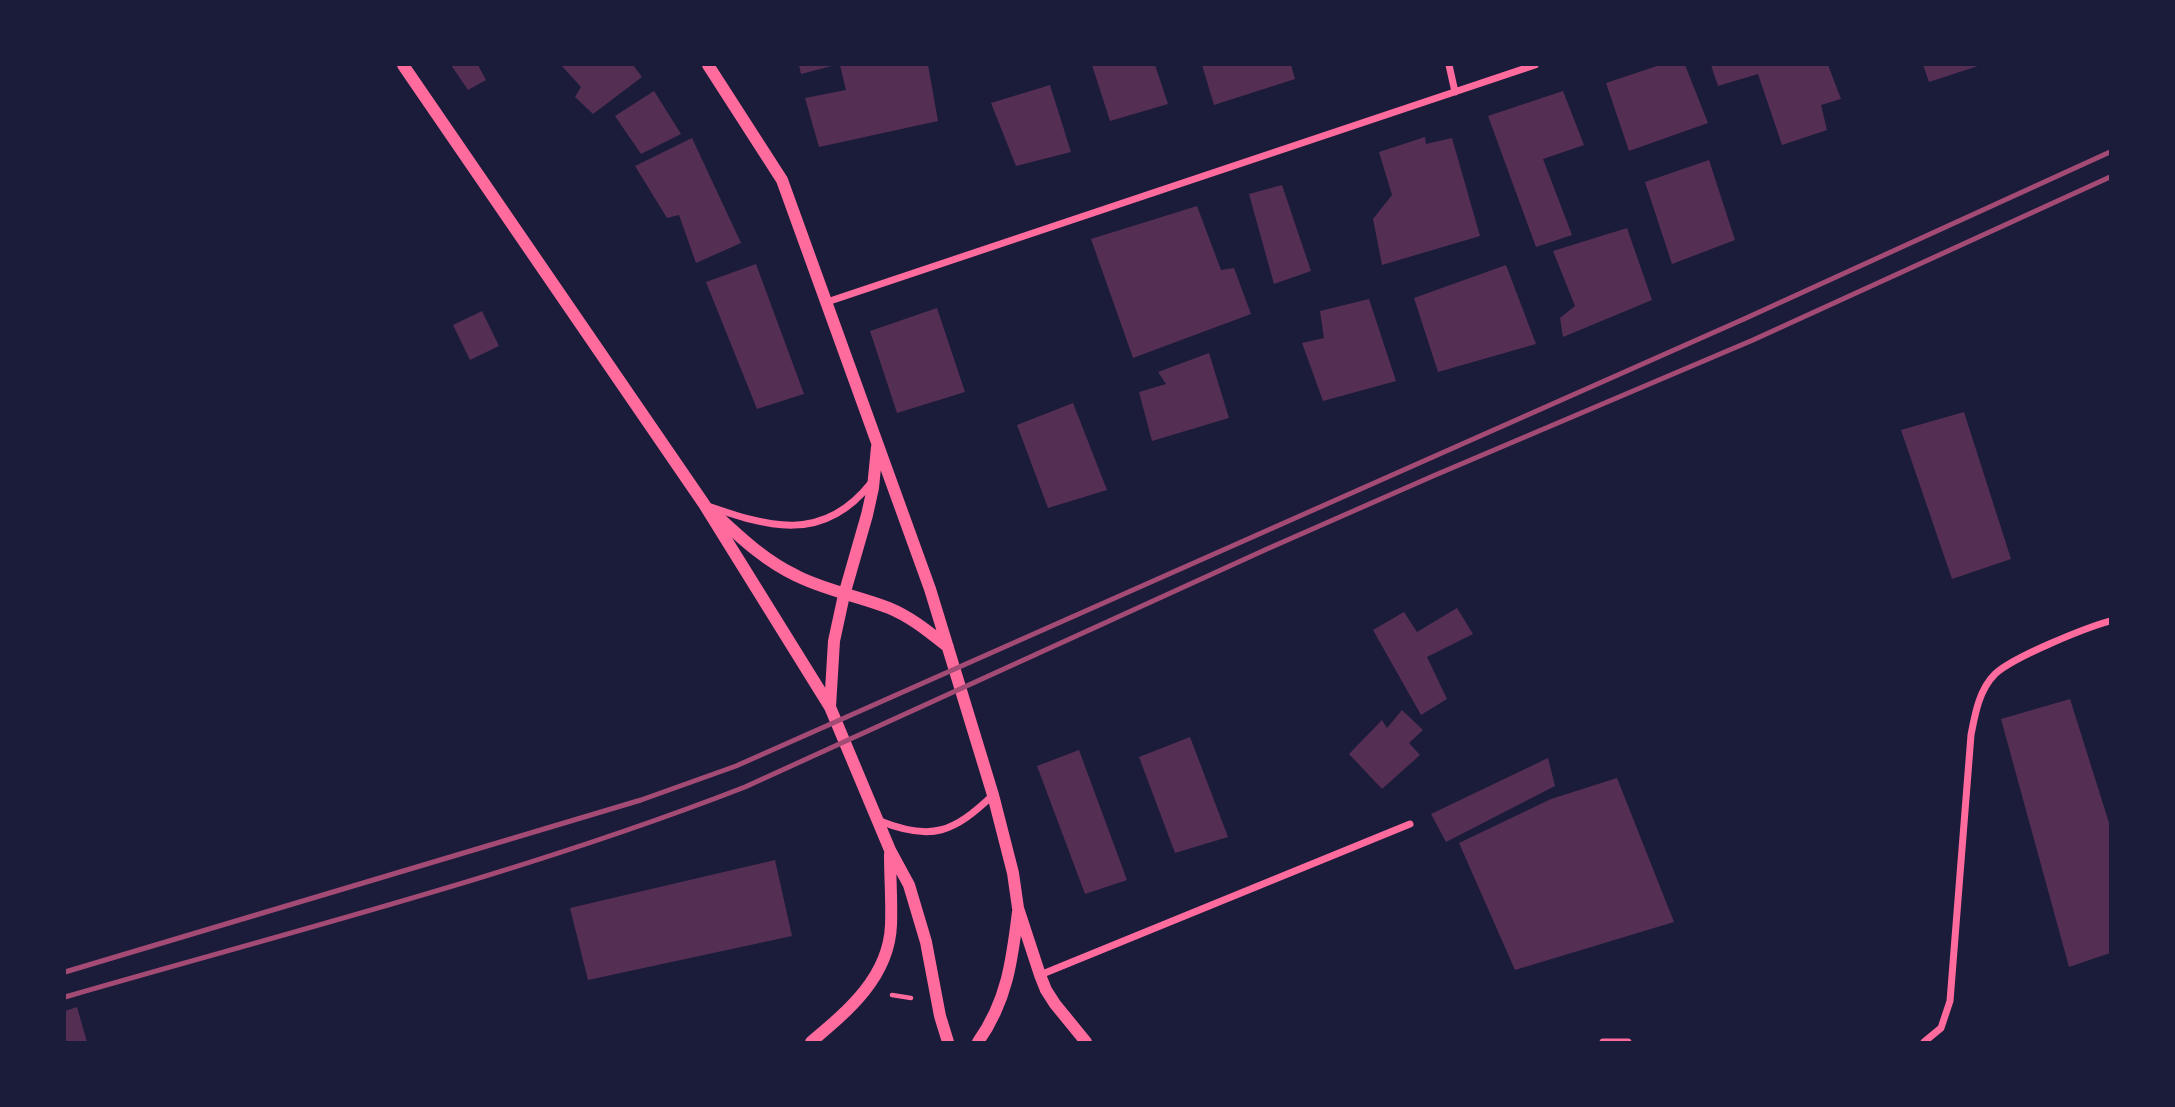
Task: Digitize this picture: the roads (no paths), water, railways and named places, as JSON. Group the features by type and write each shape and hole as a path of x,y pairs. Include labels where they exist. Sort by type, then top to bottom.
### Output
{"street":[{"path":"403,65 704,504 831,707 890,850 909,885 948,1042"},
{"path":"708,65 782,180 877,440 948,647 993,795 1013,873 1018,908 1040,975 1051,997 1086,1042"},
{"path":"1449,65 1455,92"},
{"path":"827,302 1535,65"},
{"path":"831,707 834,641 867,515 874,480 877,440"},
{"path":"704,504 767,524 801,526 848,508 874,480"},
{"path":"704,504 763,557 797,576 906,616 948,647"},
{"path":"1924,1042 1941,1028 1950,1001 1971,735 1977,705 1996,673 2041,649 2110,621"},
{"path":"879,821 915,833 943,830 967,818 993,795"},
{"path":"1040,975 1410,824"},
{"path":"811,1042 849,1009 881,968 889,944 891,926 890,850"},
{"path":"978,1042 1006,989 1018,908"},
{"path":"1603,1042 1628,1042"}],"railway":[{"path":"65,972 641,800 736,766 1744,319 2110,152"},
{"path":"65,997 493,874 578,847 745,787 1267,549 1753,340 2110,177"}]}
